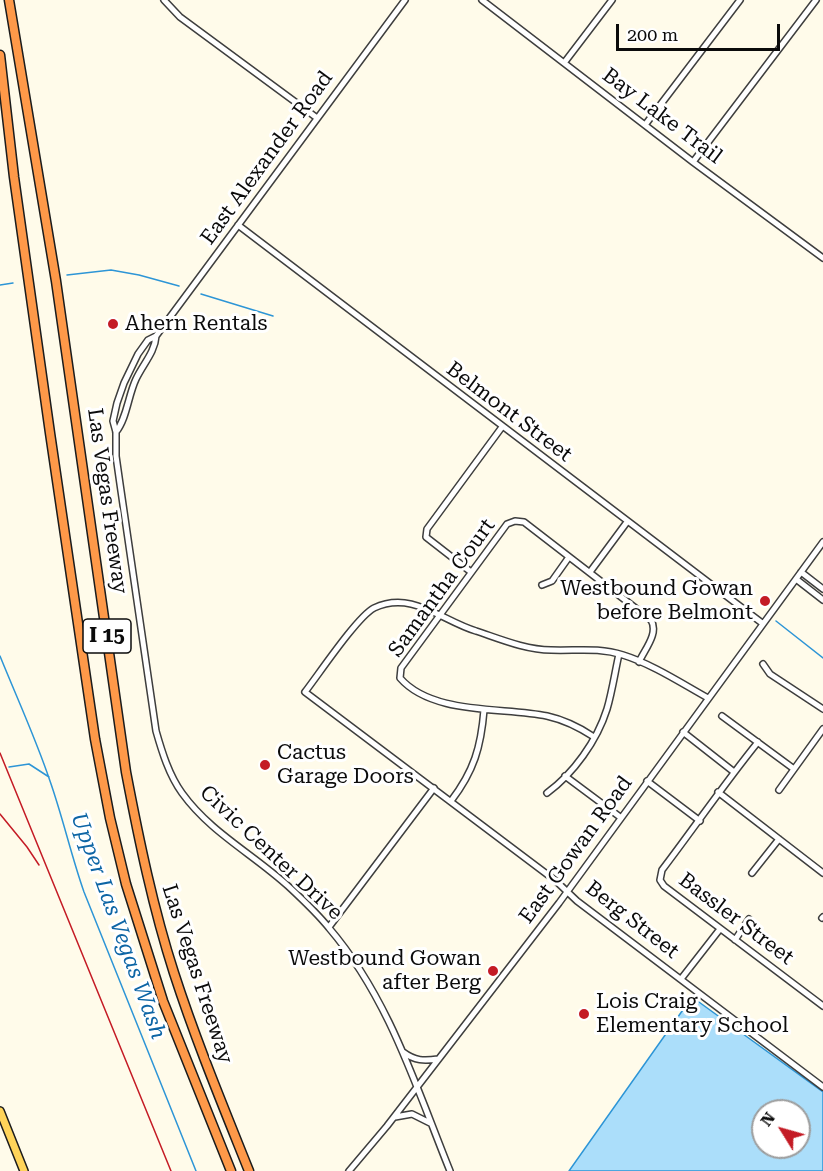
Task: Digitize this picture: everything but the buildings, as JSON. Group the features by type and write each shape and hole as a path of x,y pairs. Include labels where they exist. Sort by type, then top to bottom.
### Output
{"highway":[{"name":"Las Vegas Freeway","path":"9,0 57,280 126,772 140,847 174,973 202,1056 249,1171"},
{"name":"Las Vegas Freeway","path":"0,55 14,177 95,739 110,818 126,885 163,1001 231,1171"},
{"path":"0,99 14,177"}],"main road":[{"path":"0,1111 24,1171"}],"street":[{"path":"164,0 180,17 316,118"},
{"name":"East Alexander Road","path":"116,432 113,421 124,383 148,340 156,336 405,0"},
{"name":"Bay Lake Trail","path":"483,0 693,162 823,258"},
{"path":"564,63 612,0"},
{"path":"645,124 740,0"},
{"path":"693,162 816,0"},
{"name":"Belmont Street","path":"238,225 762,623"},
{"name":"East Alexander Road","path":"116,432 123,424 135,380 156,346 156,336"},
{"path":"471,572 426,537 427,529 502,427"},
{"name":"Civic Center Drive","path":"116,432 117,465 156,731 165,760 182,792 207,822 288,885 329,927 356,962 379,999 450,1171"},
{"name":"Samantha Court","path":"484,710 436,700 407,686 400,678 401,668 507,524 515,521 524,522 569,557"},
{"path":"590,572 627,522"},
{"name":"East Gowan Road","path":"349,1171 416,1088 567,891 823,543"},
{"path":"542,585 552,581 569,557 651,620 654,625 653,634 639,662"},
{"path":"801,572 823,589"},
{"path":"796,579 823,600"},
{"name":"Berg Street","path":"440,615 423,606 406,603 390,603 373,609 351,631 305,692 434,788 823,1087"},
{"path":"440,615 460,626 518,645 551,650 598,649 619,654 708,698"},
{"path":"547,793 560,783 594,737 607,708 619,654"},
{"path":"763,664 770,674 823,708"},
{"path":"451,801 474,764 482,737 484,710 564,720 594,737"},
{"path":"722,716 794,769"},
{"path":"778,790 823,729"},
{"path":"683,732 734,772"},
{"path":"646,781 700,821 718,792 758,742"},
{"path":"565,776 620,817"},
{"path":"329,927 434,788"},
{"path":"718,792 823,873"},
{"name":"Bassler Street","path":"700,821 662,870 660,879 664,886 823,1006"},
{"path":"752,873 779,839"},
{"path":"735,940 749,920"},
{"path":"681,979 720,929"},
{"path":"401,1050 414,1059 438,1059"},
{"path":"394,1116 412,1114 430,1123"}],"water":[{"path":"692,997 823,1092 823,1171 569,1171"}],"waterway":[{"path":"67,275 111,270 179,286"},
{"path":"0,285 13,283"},
{"path":"201,294 273,316"},
{"path":"776,621 823,658"},
{"name":"Upper Las Vegas Wash","path":"0,656 45,765 84,892 196,1171"},
{"path":"9,767 29,764 49,777"}],"railway":[{"path":"0,753 171,1171"},
{"path":"0,814 39,865"}],"place":[{"name":"Ahern Rentals","path":"113,324"},
{"name":"Westbound Gowan before Belmont","path":"765,601"},
{"name":"Cactus Garage Doors","path":"265,765"},
{"name":"Westbound Gowan after Berg","path":"493,971"},
{"name":"Lois Craig Elementary School","path":"584,1014"}]}
